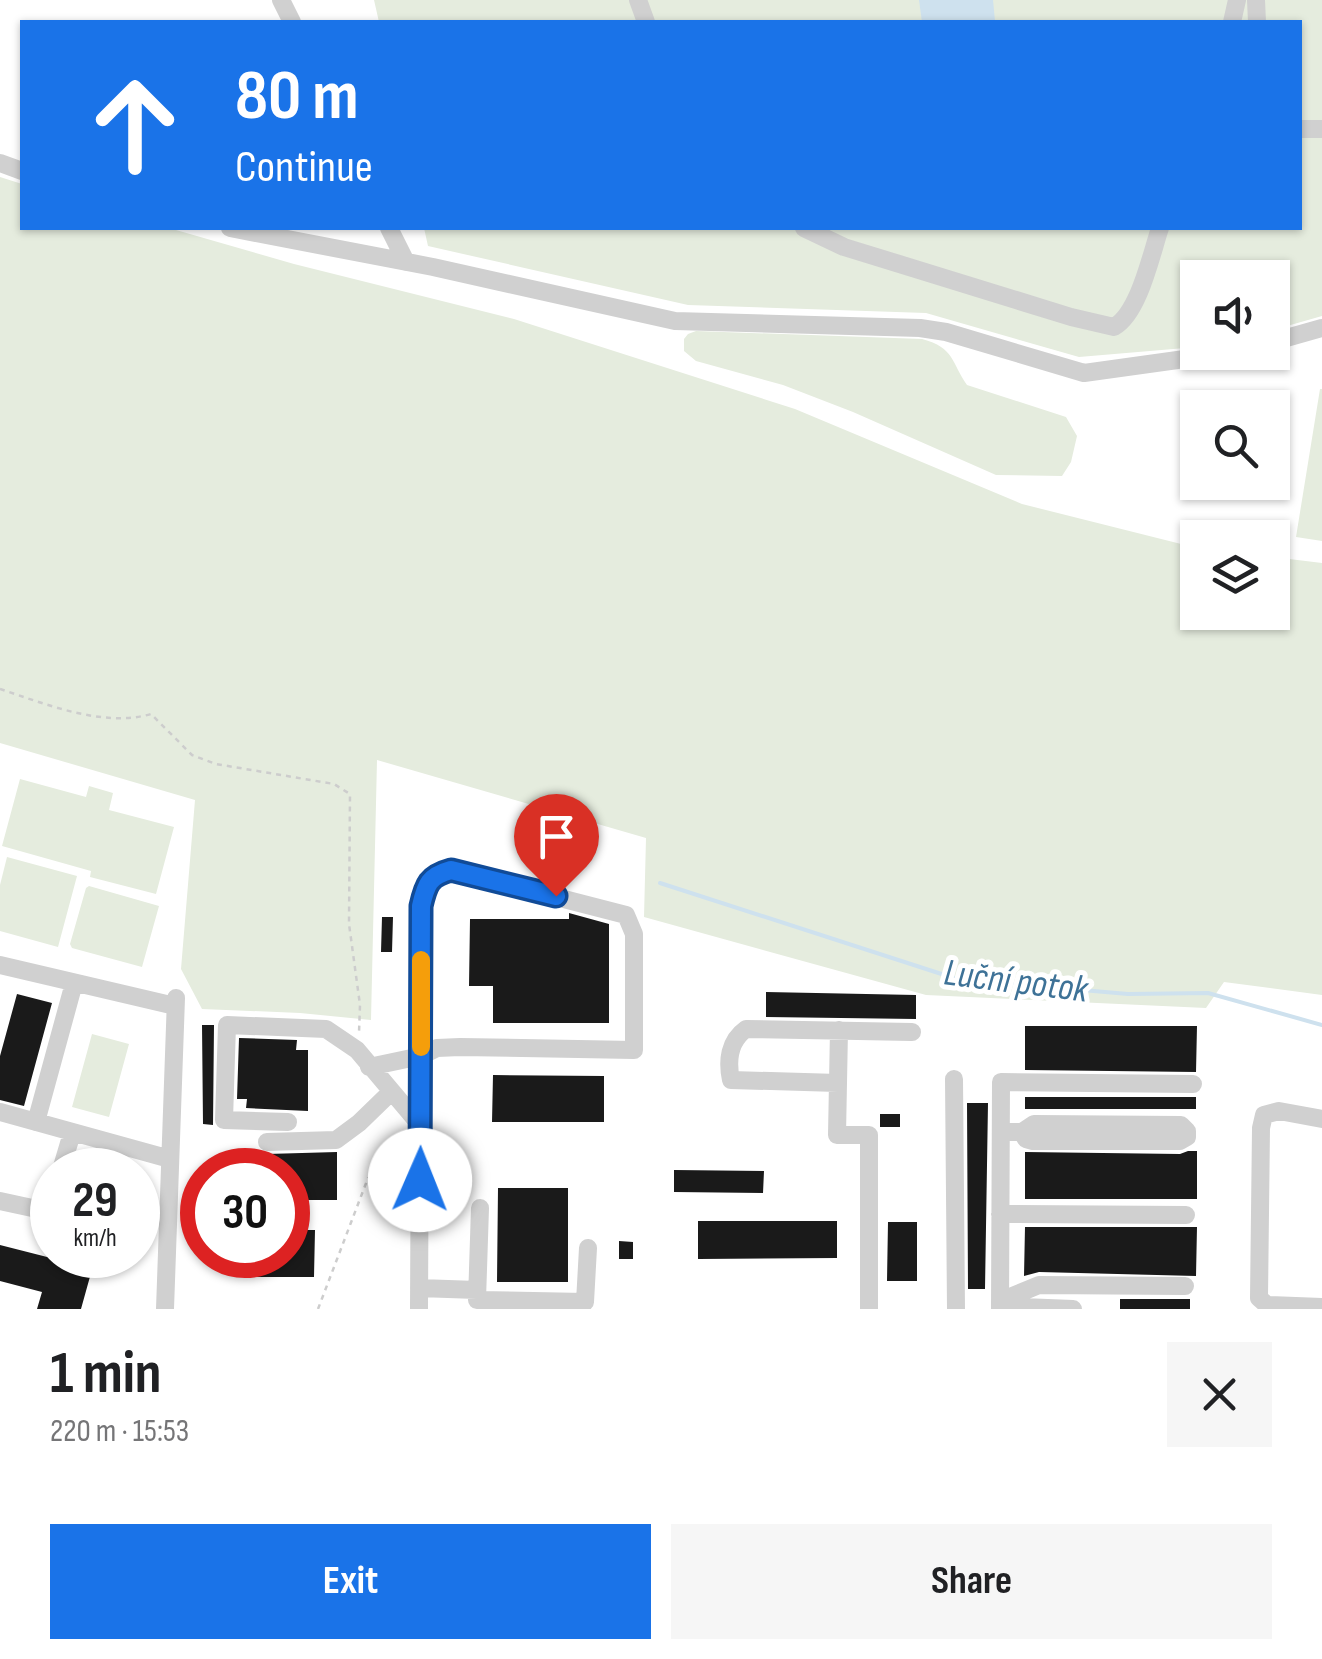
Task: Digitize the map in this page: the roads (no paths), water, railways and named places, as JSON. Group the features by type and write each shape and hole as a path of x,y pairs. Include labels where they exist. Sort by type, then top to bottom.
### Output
{"street":[{"path":"240,230 675,321 920,328 946,332 1084,373 1180,360"},
{"path":"390,230 406,262"},
{"path":"808,230 844,247 1114,327 1125,321 1134,305 1159,230"},
{"path":"1290,337 1322,328"},
{"path":"369,1067 421,1056 437,1048 634,1050 634,934 626,914 451,870 434,875 425,886 421,906 421,1056 418,1288 419,1309"},
{"path":"0,966 176,1002 165,1309"},
{"path":"36,1122 74,983"},
{"path":"288,1122 224,1120 227,1024 326,1029 356,1050 420,1126"},
{"path":"838,1083 731,1080 728,1068 737,1036 746,1029 912,1032"},
{"path":"839,1030 837,1135 869,1135 869,1309"},
{"path":"954,1079 956,1309"},
{"path":"1000,1305 1001,1082 1194,1084"},
{"path":"267,1142 336,1140 391,1092"},
{"path":"1322,1119 1279,1111 1264,1115 1260,1279 1260,1298 1267,1305 1322,1307"},
{"path":"0,1112 170,1159"},
{"path":"1001,1132 1022,1132 1032,1141 1180,1141 1188,1131 1181,1125 1034,1124 1022,1132"},
{"path":"68,1148 72,1134"},
{"path":"0,1201 30,1208"},
{"path":"480,1208 477,1300 585,1302 588,1248"},
{"path":"1000,1214 1186,1215"},
{"path":"1000,1305 1039,1285 1185,1286"},
{"path":"418,1288 478,1290"},
{"path":"1000,1305 1073,1309"}],"water":[{"path":"919,0 993,0 995,20 922,20"}],"waterway":[{"name":"Luční potok","path":"660,883 957,979 1128,994 1208,993 1322,1025"}]}
